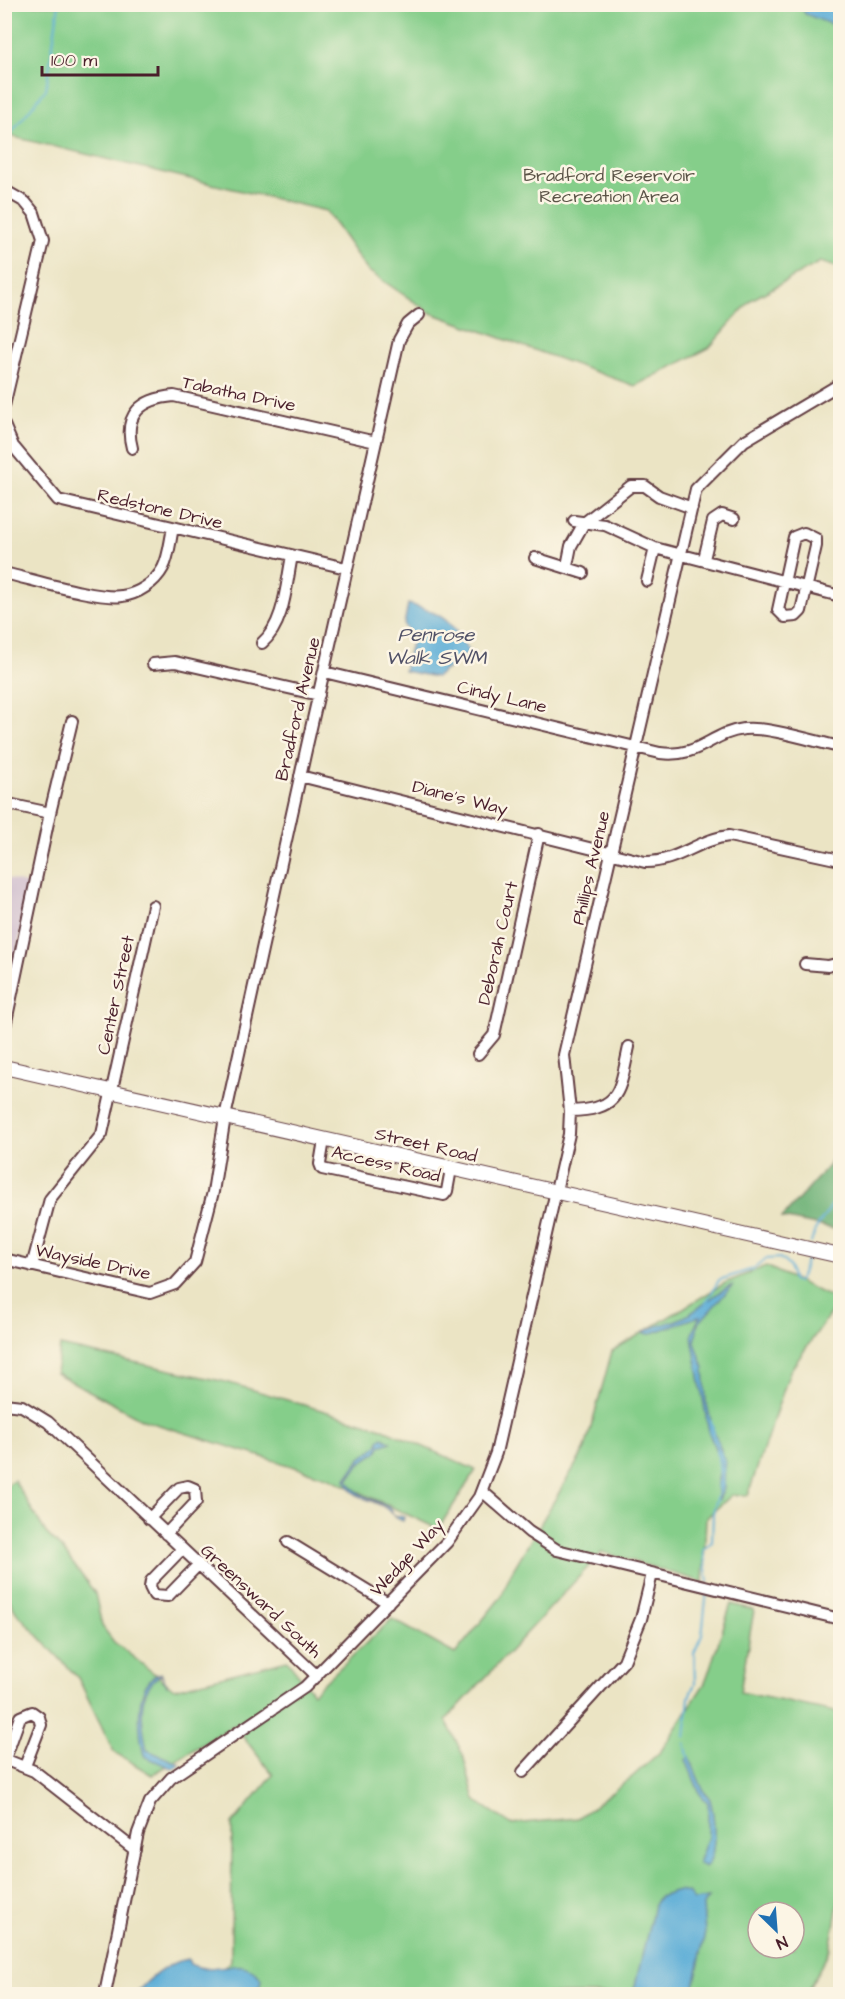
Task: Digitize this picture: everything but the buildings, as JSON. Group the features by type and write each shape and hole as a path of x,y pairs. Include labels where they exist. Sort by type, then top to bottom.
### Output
{"main road":[{"name":"Street Road","path":"4,1067 840,1256"}],"street":[{"path":"4,190 25,202 34,213 43,241 4,406"},
{"name":"Bradford Avenue","path":"225,1117 320,695 346,568 399,340 408,324 419,315"},
{"name":"Phillips Avenue","path":"557,1193 569,1134 570,1111 564,1055 696,489 744,441 840,384"},
{"name":"Tabatha Drive","path":"132,448 128,425 133,415 147,403 174,396 376,442"},
{"name":"Redstone Drive","path":"4,425 13,446 58,500 346,568"},
{"path":"567,566 579,522 631,486 645,486 658,496 692,508"},
{"path":"704,559 713,521 722,515 734,519"},
{"path":"579,522 604,525 655,548 840,596"},
{"path":"4,573 103,595 128,595 146,586 158,576 166,561 173,528"},
{"path":"804,533 816,539 806,586 801,611 796,616 785,617 777,610 794,537 804,533"},
{"path":"647,581 655,548"},
{"path":"262,643 270,636 277,623 292,556"},
{"path":"535,558 584,573"},
{"path":"153,664 175,662 320,695"},
{"name":"Cindy Lane","path":"324,672 660,753 685,754 733,731 754,728 840,747"},
{"path":"4,1031 72,721"},
{"name":"Diane's Way","path":"300,776 611,852 634,860 657,863 716,838 729,836 840,860"},
{"path":"4,803 50,813"},
{"name":"Deborah Court","path":"478,1054 494,1035 539,834"},
{"name":"Center Street","path":"32,1266 46,1208 58,1188 99,1141 153,906"},
{"path":"805,964 828,966 840,963"},
{"path":"570,1111 602,1108 612,1101 622,1078 629,1047"},
{"name":"Wayside Drive","path":"4,1259 150,1293 183,1279 198,1254 213,1192 225,1117"},
{"name":"Access Road","path":"324,1140 320,1164 322,1168 444,1195 452,1169"},
{"name":"Wedge Way","path":"105,1995 138,1833 150,1802 171,1778 292,1697 317,1676 447,1542 470,1513 482,1491 496,1453 557,1193"},
{"path":"4,1404 22,1406 40,1415 149,1519 166,1534 196,1502 195,1490 188,1486 179,1488 149,1519"},
{"path":"482,1491 529,1532 549,1546 652,1574 840,1619"},
{"name":"Greensward South","path":"166,1534 317,1676"},
{"path":"288,1542 388,1603"},
{"path":"182,1549 151,1581 154,1595 168,1596 199,1564"},
{"path":"523,1772 624,1661 641,1619 652,1574"},
{"path":"25,1766 41,1725 39,1716 32,1712 20,1717 5,1759 25,1766 68,1796 135,1850"}],"shaded area":[{"path":"5,878 30,885 5,1011"}],"green space":[{"name":"Bradford Reservoir Recreation Area","path":"4,5 840,5 840,268 820,262 751,300 709,348 635,386 431,313 367,270 326,211 5,135"},
{"path":"840,1135 840,1230 782,1218 829,1165"},
{"path":"766,1266 839,1301 790,1371 748,1495 732,1495 706,1518 703,1582 602,1552 446,1720 463,1755 475,1800 511,1824 578,1818 632,1777 661,1751 705,1683 731,1604 754,1610 740,1692 840,1713 840,1893 830,1949 806,1994 189,1994 231,1961 232,1824 273,1775 234,1725 152,1775 114,1752 78,1678 16,1612 5,1592 5,1487 14,1480 46,1533 63,1550 95,1593 102,1626 114,1642 174,1689 287,1660 313,1693 392,1619 455,1654 501,1597 511,1573 585,1449 612,1351 725,1283"},
{"path":"60,1346 226,1382 379,1427 476,1470 438,1529 330,1478 143,1420 56,1373"}],"water":[{"path":"801,5 840,5 840,28 805,14"},
{"name":"Penrose Walk SWM","path":"408,604 439,615 457,632 469,652 436,677 404,671 412,639 404,625"},
{"path":"733,1285 698,1324 695,1342 704,1368 706,1401 713,1429 725,1460 724,1488 719,1499 717,1485 721,1464 709,1433 692,1334 700,1316 650,1334 643,1333 686,1316"},
{"path":"383,1437 391,1442 380,1446 377,1452 360,1463 348,1480 351,1486 361,1494 391,1509 393,1515 379,1504 356,1494 351,1490 346,1479 360,1459 379,1444 379,1440"},
{"path":"393,1515 404,1517 403,1521 395,1517"},
{"path":"161,1673 163,1677 160,1675 147,1690 142,1710 143,1730 147,1750 180,1764 173,1769 144,1756 140,1735 140,1710 145,1687 152,1678"},
{"path":"689,1757 704,1792 709,1796 712,1812 714,1844 705,1867 698,1863 708,1837 708,1803 700,1794 686,1760"},
{"path":"678,1891 688,1893 694,1900 708,1898 703,1905 705,1933 691,1994 633,1994 654,1905 659,1897"},
{"path":"188,1959 190,1964 199,1967 237,1965 246,1967 254,1971 261,1979 260,1986 252,1992 239,1994 197,1991 179,1994 135,1994 165,1968"}],"waterway":[{"path":"4,142 46,89 59,4"},
{"path":"811,1243 815,1230 840,1193"},
{"path":"705,1305 719,1280 753,1269 766,1259 780,1258 789,1266 793,1281 797,1282 801,1277 808,1254"},
{"path":"711,1421 716,1442"},
{"path":"717,1450 720,1474"},
{"path":"708,1582 703,1550 712,1542 713,1513 718,1495"},
{"path":"685,1737 689,1697 695,1683 694,1653 702,1635 707,1590"},
{"path":"685,1743 689,1760"}]}
